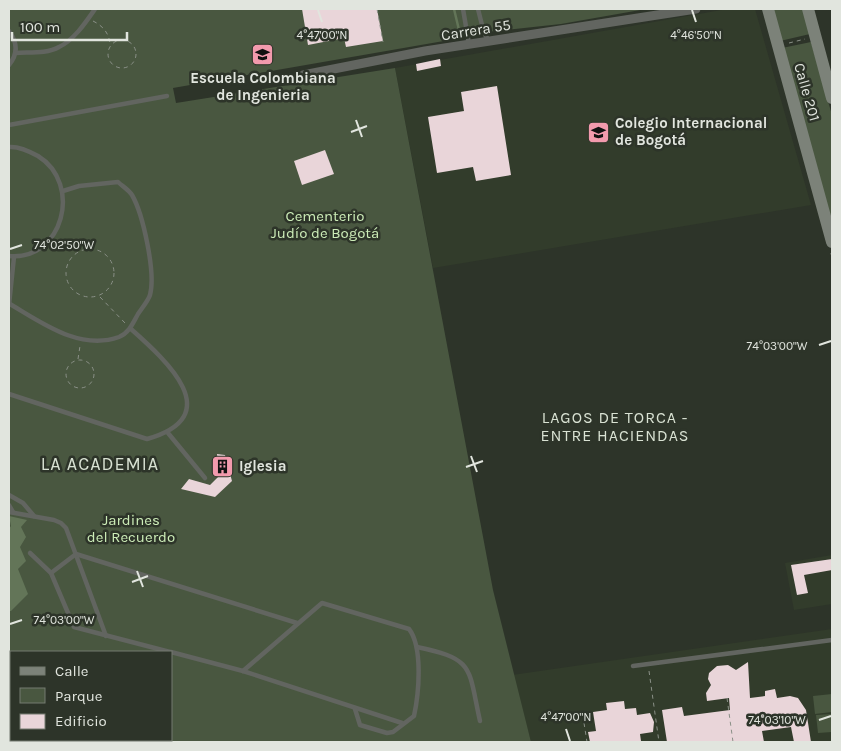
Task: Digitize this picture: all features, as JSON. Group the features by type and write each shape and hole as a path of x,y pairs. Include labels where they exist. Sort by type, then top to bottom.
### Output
{"main road":[{"name":"Calle 201","path":"768,9 832,242"},
{"name":"Calle 201","path":"808,9 832,98"}],"street":[{"name":"Carrera 55","path":"292,81 303,75 470,45 696,9"}],"lane":[{"path":"16,52 45,51 60,47 95,9"},
{"path":"463,9 470,45"},
{"path":"478,9 484,33 490,42"},
{"path":"9,31 14,38 16,52 9,65"},
{"path":"9,125 167,96"},
{"path":"9,147 30,151 45,160 57,174 63,191 64,210 58,227 47,242 32,252 11,257 9,304 72,338 99,341 120,337 131,329 150,295 152,277 147,241 138,207 130,192 118,182 79,186 63,191"},
{"path":"9,394 147,439 168,434 185,418 188,402 183,384 156,351 131,329"},
{"path":"168,434 205,478"},
{"path":"9,495 23,503 34,516"},
{"path":"9,505 11,512 61,523 66,528 106,636"},
{"path":"30,553 50,573 74,627 167,651"},
{"path":"50,573 76,554"},
{"path":"76,554 297,623"},
{"path":"243,670 317,604 327,602 404,625 413,634 417,647 416,708 410,720 402,723 394,732 387,733 360,725 355,709"},
{"path":"633,666 832,640"},
{"path":"417,647 445,653 462,662 471,681 480,721"},
{"path":"172,652 243,670 355,709 402,723"}],"path":[{"path":"377,9 383,42"},
{"path":"88,18 101,25 109,36 109,59 114,66 128,68 135,62 137,52 132,43 118,40 110,46"},
{"path":"788,43 810,38"},
{"path":"85,249 100,251 112,262 114,278 112,286 100,296 92,298 76,294 67,281 67,265 71,258 85,249"},
{"path":"100,296 131,329"},
{"path":"78,360 87,362 93,369 93,379 82,388 70,384 66,376 67,367 78,360 81,339"},
{"path":"648,664 659,742"},
{"path":"727,698 733,742"},
{"path":"584,723 587,742"}],"shaded area":[{"name":"Colegio Internacional de Bogotá","path":"727,9 755,9 811,205 433,268 395,68"},
{"path":"9,516 27,520 21,527 26,537 20,547 26,561 18,569 28,594 11,611 9,611 9,529 11,526"},
{"path":"832,555 832,604 794,610 785,563"},
{"path":"832,629 832,742 531,742 512,675"}],"green space":[{"path":"9,9 646,9 561,24 468,34 461,38 173,88 176,103 395,68 493,590 531,742 9,742"},
{"path":"772,9 803,9 810,34 780,41"},
{"path":"811,42 832,115 832,227 782,48"},
{"path":"832,694 832,712 815,714 813,696"},
{"path":"832,714 832,732 818,733 816,715"}],"building":[{"path":"302,9 377,9 383,41 346,47 344,38 308,45"},
{"path":"440,59 441,66 417,71 416,64"},
{"path":"497,86 511,175 476,181 473,167 437,173 428,117 464,111 461,92"},
{"path":"325,150 334,174 302,185 294,161"},
{"name":"Iglesia","path":"217,454 225,455 232,481 215,497 181,489 189,479 210,485 219,476"},
{"path":"832,559 832,570 804,575 808,593 797,595 791,565"},
{"path":"748,662 750,698 765,696 765,691 775,689 777,698 790,696 798,698 806,710 811,742 794,742 791,727 762,731 764,742 667,742 662,710 682,707 684,716 730,710 729,698 707,701 706,693 711,685 708,679 709,673 717,666 728,665 736,670"},
{"path":"624,701 625,709 636,708 637,715 650,713 654,722 653,732 640,734 641,741 590,742 588,732 596,731 593,712 607,710 606,703"}],"waterway":[{"path":"454,9 459,30"}],"place":[{"name":"Escuela Colombiana de Ingenieria","path":"263,55"},
{"name":"Colegio Internacional de Bogotá","path":"599,132"},
{"name":"Iglesia","path":"223,466"}],"district":[{"name":"LAGOS DE TORCA - ENTRE HACIENDAS","path":"615,426"},
{"name":"LA ACADEMIA","path":"100,464"}],"park label":[{"name":"Cementerio Judío de Bogotá","path":"325,224"},
{"name":"Jardines del Recuerdo","path":"131,528"}]}
